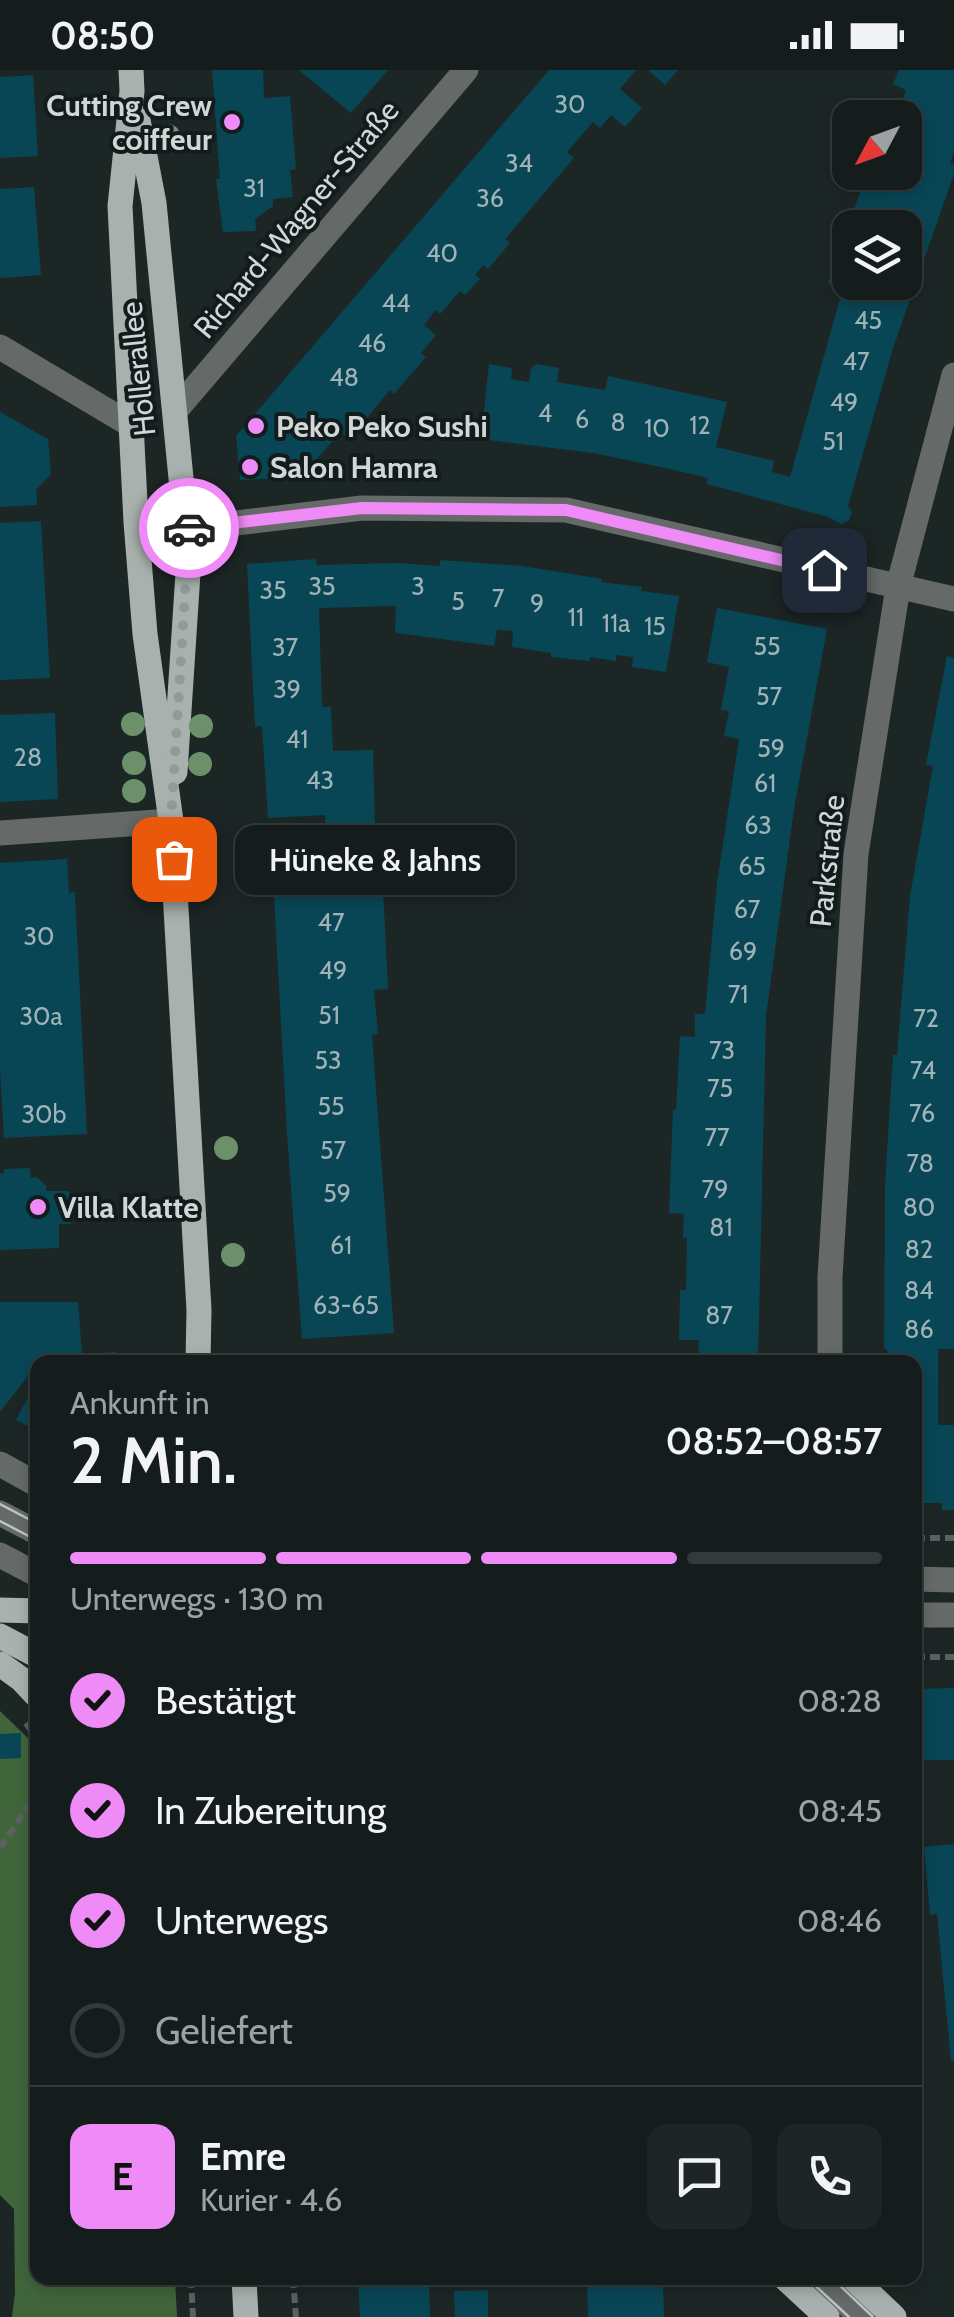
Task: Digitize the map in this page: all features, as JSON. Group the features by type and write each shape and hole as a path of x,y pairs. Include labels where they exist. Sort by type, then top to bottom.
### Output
{"main road":[{"name":"Hollerallee","path":"132,80 154,204 186,529 188,572 171,822"},
{"name":"Hollerallee","path":"132,80 120,206 131,426 145,634 171,822 200,1355"},
{"path":"0,1610 30,1611"},
{"path":"0,1636 30,1652"},
{"path":"0,1664 30,1689"},
{"path":"244,2285 246,2317"},
{"path":"792,2285 827,2317"},
{"path":"864,2285 894,2317"}],"street":[{"name":"Richard-Wagner-Straße","path":"176,410 466,70"},
{"path":"0,347 131,426"},
{"name":"Parkstraße","path":"830,1355 830,1277 856,854 898,587 954,375"},
{"path":"186,529 362,508 566,510 954,600"},
{"path":"0,834 171,822"},
{"path":"0,1464 30,1481"},
{"path":"0,1513 30,1528"},
{"path":"0,1555 30,1571"},
{"path":"922,1579 954,1580"},
{"path":"922,1615 954,1615"},
{"path":"826,2285 860,2317"}],"path":[{"path":"922,1538 954,1538"},
{"path":"922,1657 954,1657"},
{"path":"0,1848 30,1804"},
{"path":"191,2285 193,2317"},
{"path":"294,2285 296,2317"}],"green space":[{"path":"0,1711 30,1740 30,2285 175,2285 177,2317 12,2317 14,2209 0,2195"}],"building":[{"path":"212,70 263,70 264,98 290,96 296,169 290,170 293,197 273,199 273,206 255,219 256,231 223,232 216,179 220,179"},
{"path":"299,70 388,70 351,113"},
{"path":"549,70 636,70 620,89 642,108 625,127 611,115 600,128 593,122 567,152 574,158 505,239 510,243 488,269 483,265 475,275 480,279 465,295 460,291 424,325 436,335 421,353 426,357 394,394 390,390 349,439 340,432 302,477 240,480 236,436"},
{"path":"648,70 678,70 665,85"},
{"path":"899,70 954,70 954,152 950,163 954,164 954,174 922,265 922,210 854,210 861,190 922,190 922,100 902,100 906,90 893,84"},
{"path":"33,75 38,156 0,158 0,77"},
{"path":"34,187 41,275 0,278 0,189"},
{"path":"840,300 910,300 848,506 852,512 849,520 841,524 707,484 708,478 670,469 593,453 481,439 489,364 512,368 511,379 529,382 531,368 536,364 559,368 557,382 605,390 608,376 727,402 716,447 774,461 772,472 790,477"},
{"path":"0,412 48,439 51,474 36,490 37,505 0,507"},
{"path":"41,521 50,678 0,680 0,523"},
{"path":"316,559 317,565 440,566 440,560 522,566 679,596 666,672 632,667 633,657 616,655 616,661 590,657 589,661 512,647 513,631 497,630 494,646 397,633 396,606 319,608 322,707 331,707 333,751 373,750 375,827 388,827 389,854 351,856 353,892 383,890 388,989 374,990 378,1034 372,1035 394,1333 302,1339 271,840 300,840 300,835 326,834 325,815 268,818 262,726 255,727 247,564"},
{"path":"717,608 827,629 794,809 766,1016 758,1355 698,1355 699,1340 679,1340 680,1290 686,1290 687,1238 683,1237 684,1214 669,1213 680,1036 695,1037 695,1014 705,1014 717,883 739,739 724,736 729,711 721,710 729,667 707,662"},
{"path":"947,656 954,658 954,1349 938,1349 938,1425 954,1425 954,1510 942,1510 942,1503 922,1503 922,1355 887,1355 884,1349 885,1186 893,1055 897,1055 910,896 933,766 926,765"},
{"path":"55,713 58,799 0,802 0,715"},
{"path":"67,859 69,893 75,892 87,1134 4,1138 0,863"},
{"name":"Villa Klatte","path":"30,1168 31,1178 37,1177 46,1191 69,1191 69,1197 75,1197 76,1217 70,1217 71,1224 59,1224 59,1248 0,1250 0,1173 4,1174 4,1169"},
{"path":"0,1302 78,1302 82,1354 116,1355 30,1355 30,1378 28,1376 0,1412"},
{"path":"30,1393 30,1427 16,1420"},
{"path":"954,1688 954,1760 922,1760 922,1689"},
{"path":"21,1733 21,1758 0,1759 0,1734"},
{"path":"954,1844 951,2061 937,1914 930,1915 924,1847"},
{"path":"358,2285 429,2285 430,2317 360,2317"},
{"path":"587,2285 663,2285 664,2317 588,2317"},
{"path":"488,2290 488,2317 455,2317 454,2291"}],"tram line":[{"path":"0,1504 30,1520"},
{"path":"0,1521 30,1537"},
{"path":"815,2285 849,2317"},
{"path":"839,2285 873,2317"}],"way so far":[{"path":"174,859 171,822 189,528"}],"place":[{"name":"Cutting Crew coiffeur","path":"232,122"},
{"name":"Peko Peko Sushi","path":"256,426"},
{"name":"Salon Hamra","path":"250,467"},
{"name":"Hüneke & Jahns","path":"174,859"},
{"name":"Villa Klatte","path":"38,1207"}],"route":[{"path":"189,528 362,508 566,510 824,570"}]}
